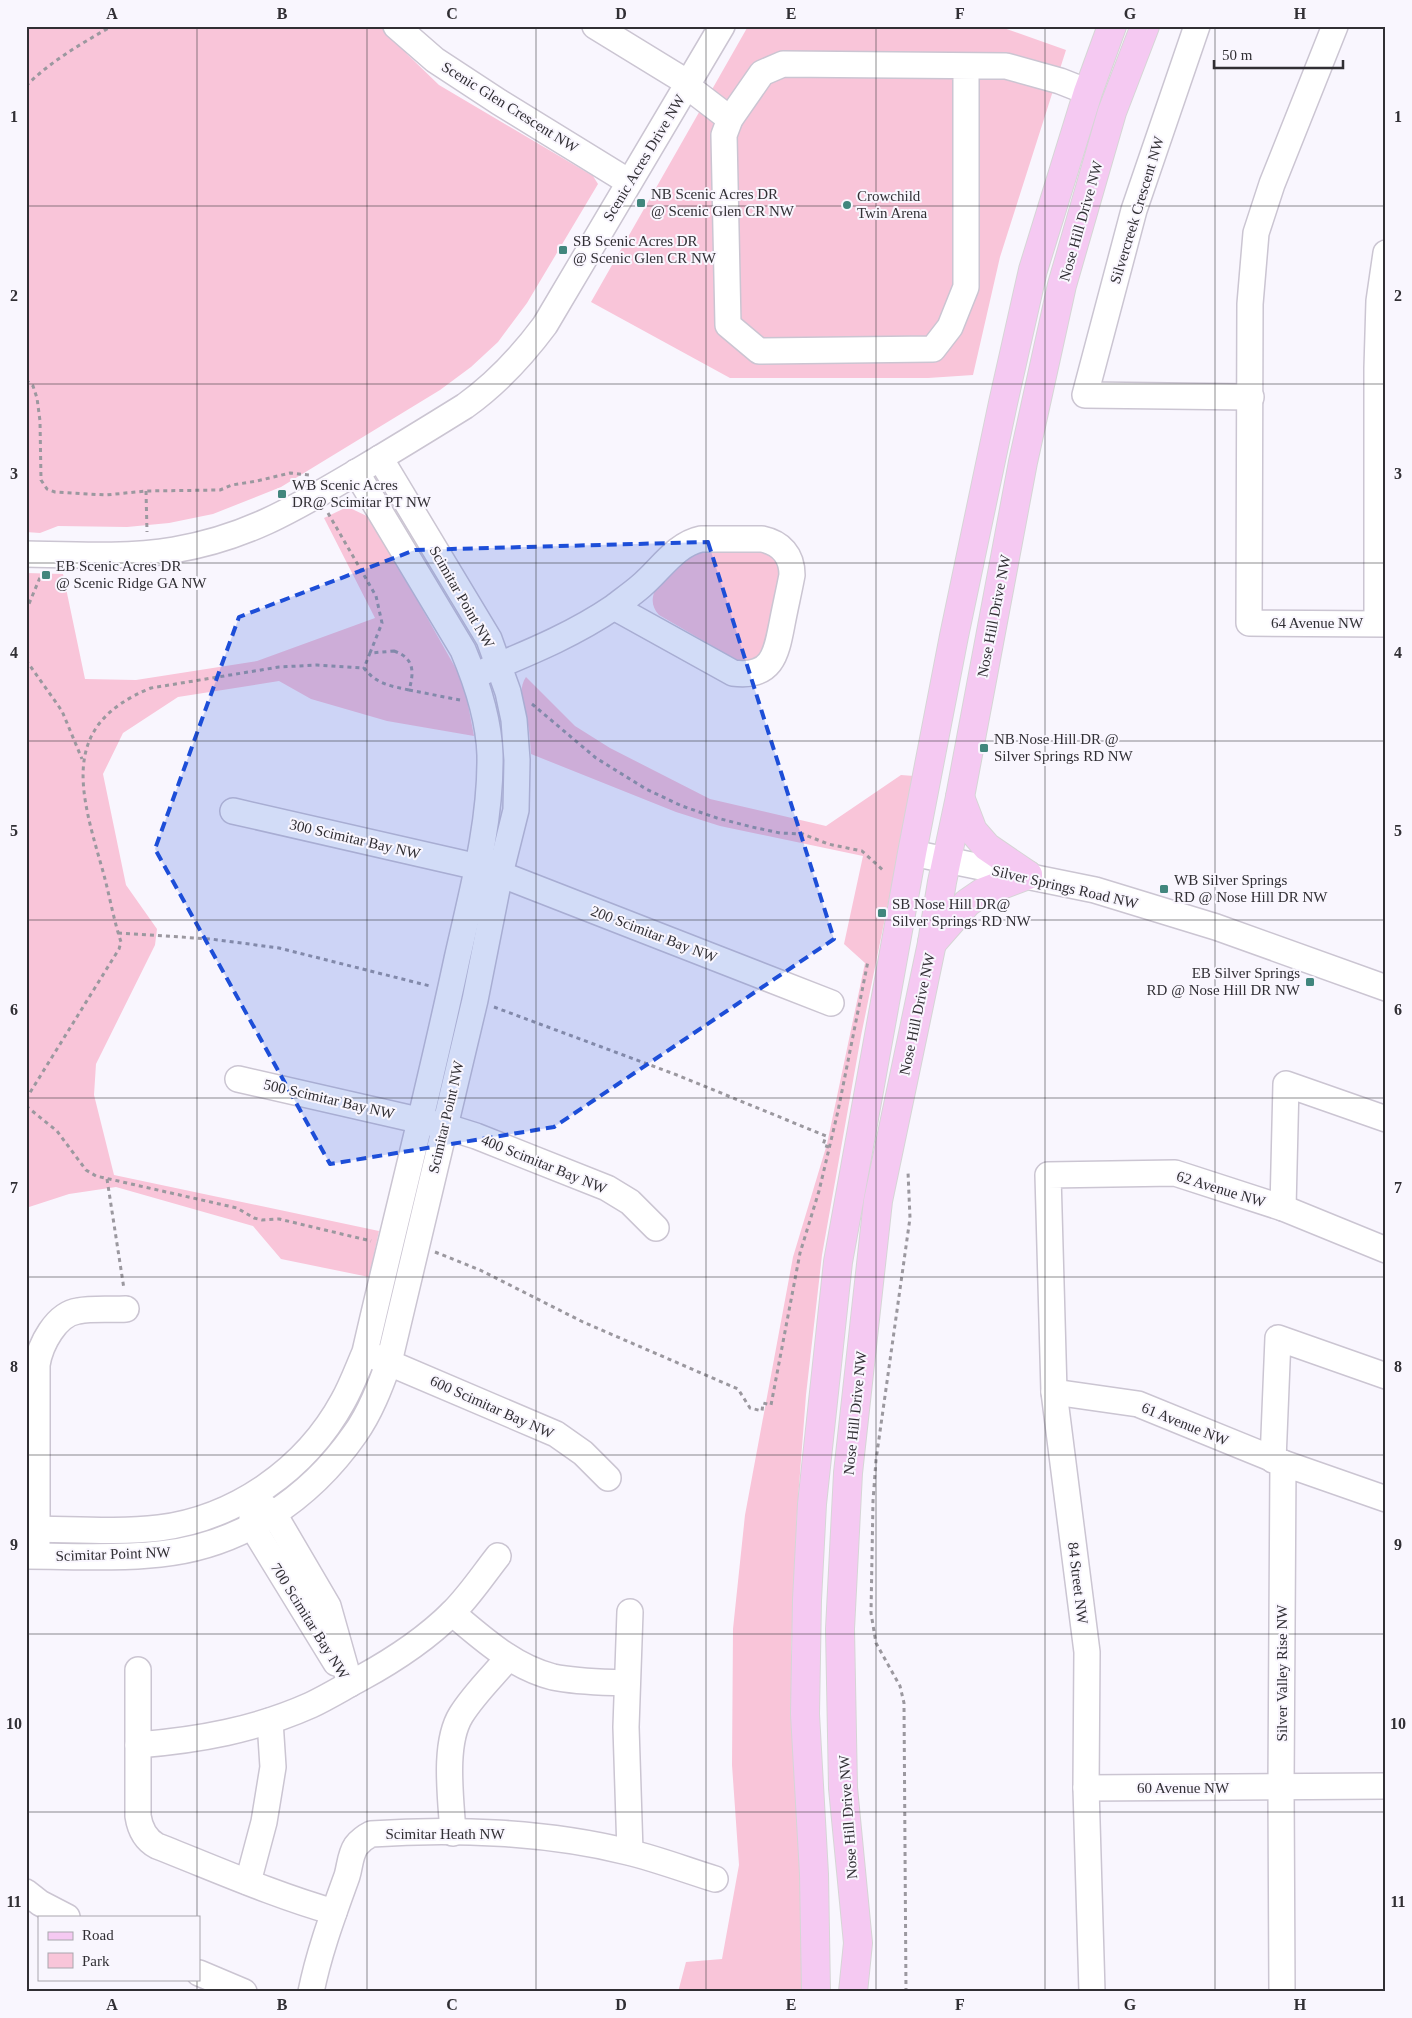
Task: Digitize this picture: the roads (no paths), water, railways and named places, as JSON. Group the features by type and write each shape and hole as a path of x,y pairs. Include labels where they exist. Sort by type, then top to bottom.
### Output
{"main road":[{"name":"Nose Hill Drive NW","path":"816,1992 814,1874 805,1714 807,1600 812,1504 838,1262 912,852 958,617 1033,270 1088,92 1112,26"},
{"name":"Nose Hill Drive NW","path":"853,1992 858,1943 844,1788 840,1639 848,1473 878,1201 932,943 946,860 960,797 1023,462 1062,285 1112,112 1145,26"},
{"path":"960,797 973,831 987,847 1028,876"},
{"path":"932,943 967,903 983,892 1028,876"},
{"path":"858,1943 869,1992"}],"street":[{"name":"Scenic Glen Crescent NW","path":"396,26 435,60 629,182"},
{"path":"595,26 688,85 730,119"},
{"name":"Scenic Acres Drive NW","path":"34,554 139,554 176,550 223,539 257,527 287,513 482,394 515,362 545,325 722,26"},
{"name":"Silvercreek Crescent NW","path":"1198,26 1134,210 1085,395 1250,397"},
{"path":"1250,397 1250,304 1256,233 1272,184 1335,26"},
{"path":"966,66 966,287 950,327 933,349 759,351 728,325 724,135 730,119 762,73 783,64 1006,66 1060,81 1088,92"},
{"path":"1381,623 1378,358 1379,301 1386,253"},
{"name":"64 Avenue NW","path":"1250,397 1249,623 1381,623"},
{"name":"Scimitar Point NW","path":"31,1529 125,1530 179,1525 215,1514 252,1496 286,1471 305,1454 325,1430 343,1400 365,1352 451,991 489,870 516,810 517,777 514,720 508,692 499,665 488,640 380,458"},
{"name":"Scimitar Point NW","path":"31,1556 161,1554 184,1550 229,1537 252,1526 293,1501 314,1483 355,1434 376,1396 389,1362 475,1000 489,870 488,802 490,753 484,715 474,676 462,650 356,472"},
{"path":"474,676 580,629 614,607 641,586 681,547 693,540 753,538 771,540 786,551 792,567 776,653 766,666 750,674 733,673 614,607"},
{"name":"300 Scimitar Bay NW","path":"232,811 489,870"},
{"name":"Silver Springs Road NW","path":"912,852 1095,890 1216,927 1386,988"},
{"name":"200 Scimitar Bay NW","path":"489,870 831,1003"},
{"name":"500 Scimitar Bay NW","path":"238,1079 419,1120"},
{"path":"1283,1208 1286,1084 1386,1119"},
{"name":"400 Scimitar Bay NW","path":"419,1120 476,1136 607,1188 630,1202 656,1228"},
{"name":"62 Avenue NW","path":"1048,1175 1175,1173 1283,1208 1386,1250"},
{"name":"84 Street NW","path":"1048,1175 1054,1392 1087,1652 1086,1788 1092,1992"},
{"path":"31,1556 39,1352 48,1334 62,1319 76,1311 126,1309"},
{"name":"Silver Valley Rise NW","path":"1282,1992 1278,1338 1386,1376"},
{"name":"600 Scimitar Bay NW","path":"365,1352 556,1434 583,1453 608,1478"},
{"name":"61 Avenue NW","path":"1054,1392 1138,1404 1278,1461"},
{"path":"1278,1461 1386,1499"},
{"path":"252,1496 252,1526"},
{"name":"700 Scimitar Bay NW","path":"252,1496 274,1514 328,1606 350,1684"},
{"name":"700 Scimitar Bay NW","path":"252,1526 350,1684"},
{"path":"138,1745 199,1739 232,1733 270,1722 313,1704 407,1650 452,1613 498,1556"},
{"path":"630,1612 626,1683 626,1779 630,1852"},
{"path":"452,1613 508,1658 530,1669 572,1680 626,1683"},
{"path":"453,1833 450,1760 454,1730 461,1715 508,1658"},
{"path":"138,1670 138,1816 143,1834 158,1846 248,1882 334,1912"},
{"path":"248,1882 264,1822 273,1767 270,1722"},
{"name":"60 Avenue NW","path":"1086,1788 1386,1786"},
{"name":"Scimitar Heath NW","path":"311,1992 322,1942 350,1868 352,1854 364,1838 371,1834 518,1834 630,1852 715,1879"},
{"path":"26,1892 40,1903 65,1916"},
{"path":"200,1973 244,1992"}],"place":[{"name":"NB Scenic Acres DR @ Scenic Glen CR NW","path":"641,203"},
{"name":"Crowchild Twin Arena","path":"847,205"},
{"name":"SB Scenic Acres DR @ Scenic Glen CR NW","path":"563,250"},
{"name":"WB Scenic Acres DR@ Scimitar PT NW","path":"282,494"},
{"name":"EB Scenic Acres DR @ Scenic Ridge GA NW","path":"46,575"},
{"name":"NB Nose Hill DR @ Silver Springs RD NW","path":"984,748"},
{"name":"WB Silver Springs RD @ Nose Hill DR NW","path":"1164,889"},
{"name":"SB Nose Hill DR@ Silver Springs RD NW","path":"882,913"},
{"name":"EB Silver Springs RD @ Nose Hill DR NW","path":"1310,982"}]}
